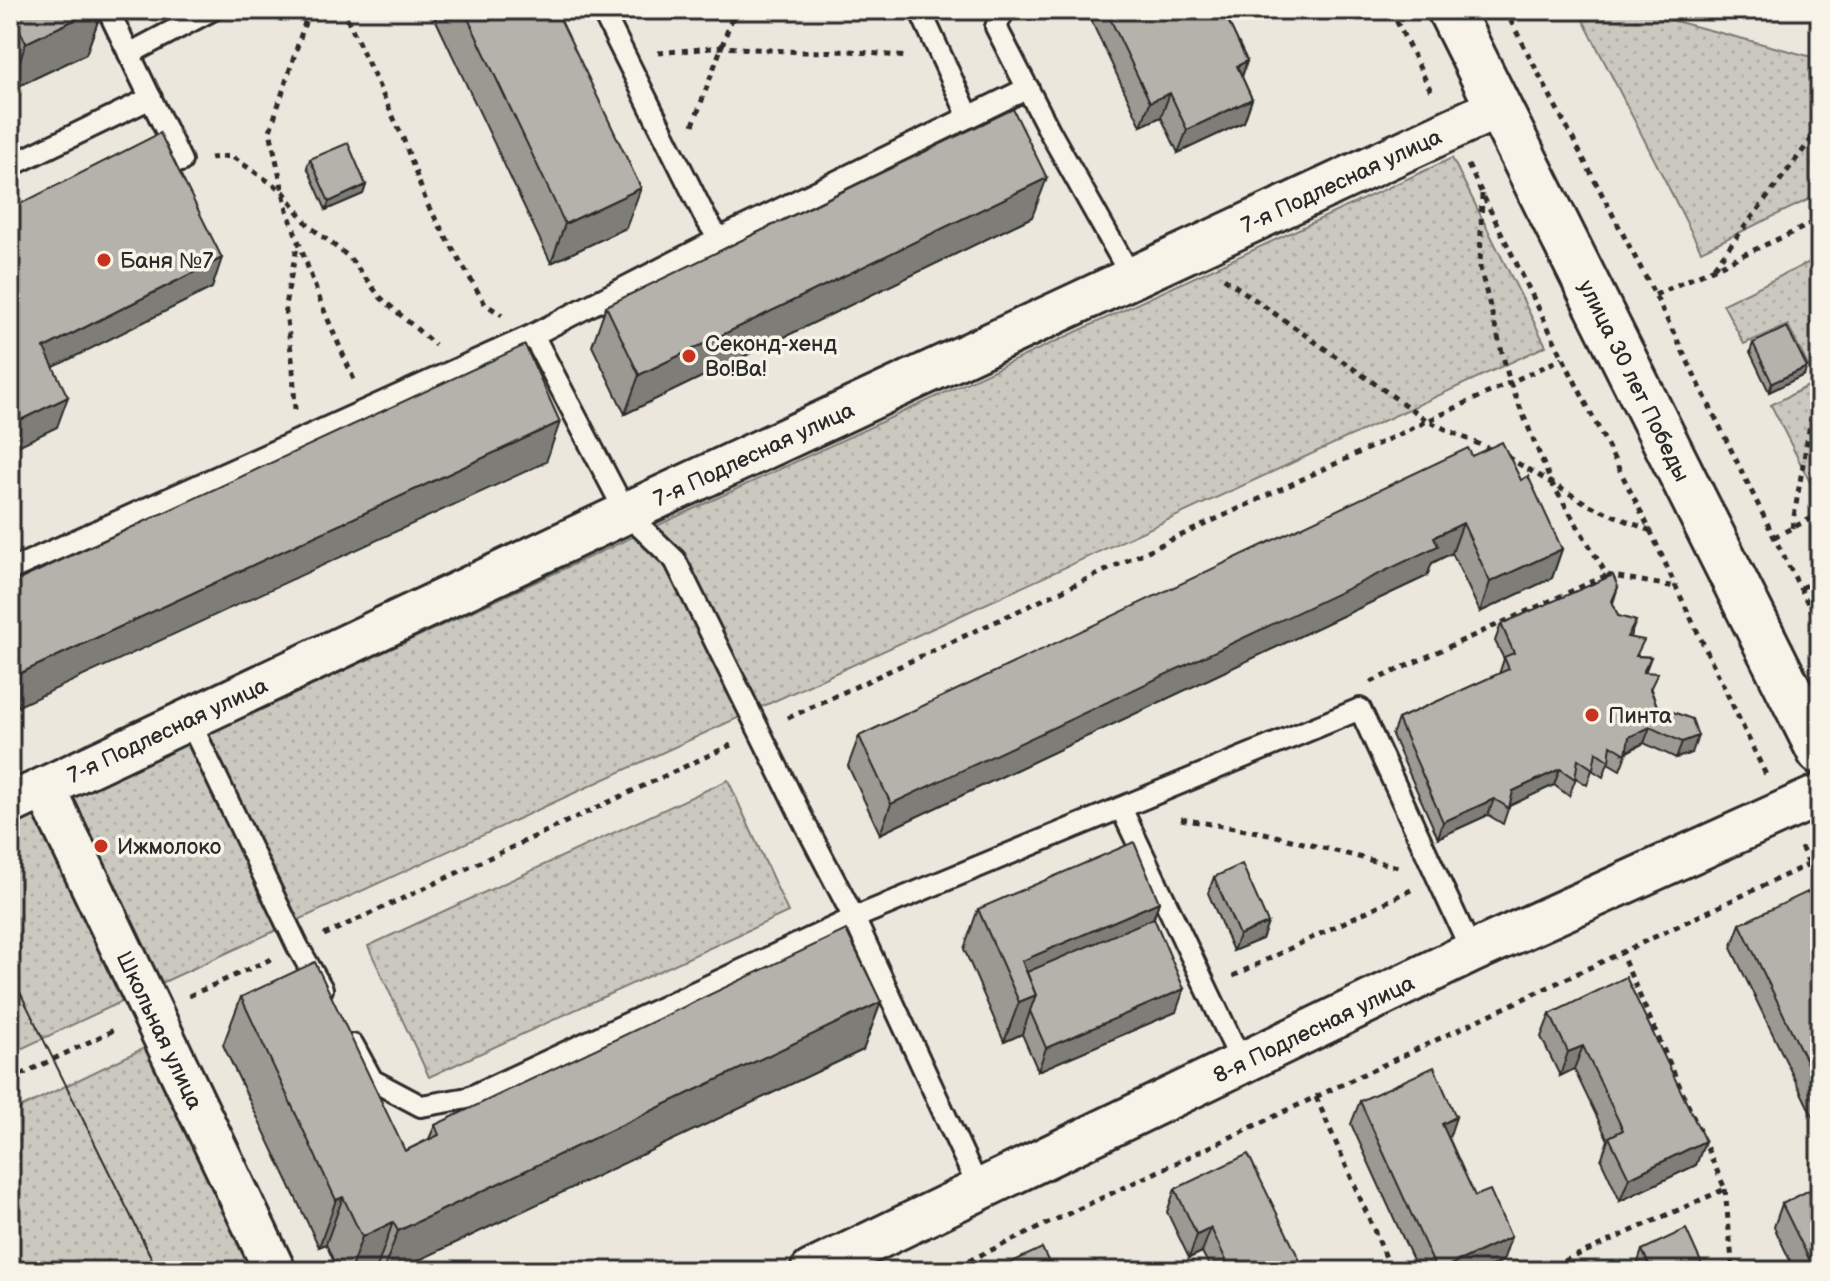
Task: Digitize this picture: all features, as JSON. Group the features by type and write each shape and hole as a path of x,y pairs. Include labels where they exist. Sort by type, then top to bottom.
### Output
{"main road":[{"name":"улица 30 лет Победы","path":"1450,10 1820,752"}],"street":[{"name":"7-я Подлесная улица","path":"27,796 1499,107"},
{"name":"8-я Подлесная улица","path":"811,1271 1472,952 1820,795"},
{"name":"Школьная улица","path":"27,796 275,1271"}],"lane":[{"path":"108,10 181,161"},
{"path":"129,54 212,10"},
{"path":"602,10 705,217 719,239"},
{"path":"920,10 969,117"},
{"path":"1004,10 996,27 1050,132 1132,278"},
{"path":"10,570 533,335 719,239 1028,88"},
{"path":"10,166 151,98"},
{"path":"533,335 626,513 675,560 854,918 979,1189"},
{"path":"343,1027 372,1080 421,1106 468,1098 854,918 1360,709 1472,952"},
{"path":"189,720 298,947 328,1000"},
{"path":"1121,808 1242,1063"}],"path":[{"path":"309,10 270,131 287,210 321,303 367,410"},
{"path":"338,10 347,18 397,124 427,204 485,304 533,335"},
{"path":"679,164 735,10"},
{"path":"1391,10 1651,532 1820,886"},
{"path":"1505,10 1655,295 1820,627"},
{"path":"625,56 722,47 803,52 850,51 944,61"},
{"path":"1711,270 1820,128"},
{"path":"181,161 231,156 283,191 309,226 349,257 381,298 437,346 478,359"},
{"path":"1482,193 1480,268 1510,383 1551,482 1607,575"},
{"path":"1655,295 1820,220"},
{"path":"296,441 293,367 285,305 298,241"},
{"path":"1186,251 1428,421 1513,460 1589,505 1651,532"},
{"path":"1792,528 1820,366"},
{"path":"1774,537 1820,514"},
{"path":"1360,709 1370,683 1607,575 1676,587"},
{"path":"1801,588 1820,578"},
{"path":"1121,808 1264,833 1437,877"},
{"path":"947,1271 1809,864"},
{"path":"1207,989 1437,877"},
{"path":"1621,953 1725,1189 1733,1271"},
{"path":"1316,1097 1392,1271"},
{"path":"1542,1271 1725,1189"}],"shaded area":[{"path":"1578,10 1633,10 1820,59 1820,194 1701,251"},
{"path":"1452,158 1546,346 10,1054 10,825"},
{"path":"1820,257 1820,502 1771,405 1816,382 1788,325 1744,344 1723,304"},
{"path":"728,780 788,912 429,1077 368,946"},
{"path":"179,1031 295,1271 18,1271 10,1254 10,1113"}],"building":[{"path":"10,10 95,10 26,43"},
{"path":"464,10 556,10 641,188 565,224"},
{"path":"1106,10 1223,10 1247,61 1237,66 1252,99 1187,130 1170,93 1150,102"},
{"path":"1013,109 1047,178 639,375 606,306"},
{"name":"Баня №7","path":"160,133 222,258 44,348 68,397 10,425 10,209"},
{"path":"348,143 366,185 329,202 310,159"},
{"path":"1787,327 1807,367 1772,383 1753,343"},
{"path":"525,345 560,422 10,678 10,584"},
{"path":"1502,442 1521,480 1528,476 1562,549 1490,582 1463,523 1434,537 1438,546 891,804 859,736 1468,448 1472,456"},
{"path":"1613,575 1618,587 1612,601 1618,616 1636,621 1627,637 1644,640 1636,656 1651,657 1643,672 1658,673 1650,689 1657,706 1692,719 1698,736 1682,742 1650,727 1629,737 1626,754 1611,745 1609,761 1596,752 1593,769 1578,759 1575,779 1560,769 1513,791 1509,808 1494,799 1443,822 1398,719 1509,669 1504,657 1514,653 1501,624"},
{"path":"1134,842 1159,902 1022,961 1036,995 1019,1002 978,909"},
{"path":"1242,864 1268,923 1239,935 1214,877"},
{"path":"1818,887 1820,891 1820,1090 1740,924"},
{"path":"1154,918 1184,989 1046,1048 1030,1011 1036,995 1027,972"},
{"path":"846,930 881,1002 398,1231 393,1222 362,1237 343,1197 336,1200 241,997 315,962 405,1151 439,1135 435,1125"},
{"path":"1626,977 1705,1141 1629,1178 1609,1137 1623,1130 1583,1046 1568,1052 1550,1014"},
{"path":"1434,1067 1456,1117 1442,1124 1475,1196 1490,1190 1511,1237 1437,1271 1360,1101"},
{"path":"1248,1154 1305,1271 1231,1271 1211,1228 1197,1235 1175,1189"},
{"path":"1815,1187 1820,1197 1820,1271 1815,1271 1782,1204"},
{"path":"1686,1229 1705,1271 1652,1271 1642,1250"},
{"path":"1042,1248 1053,1271 993,1271"}],"tram line":[{"path":"10,972 158,1271"}],"place":[{"name":"Баня №7","path":"104,260"},
{"name":"Секонд-хенд Во!Ва!","path":"689,356"},
{"name":"Пинта","path":"1592,715"},
{"name":"Ижмолоко","path":"101,846"}]}
